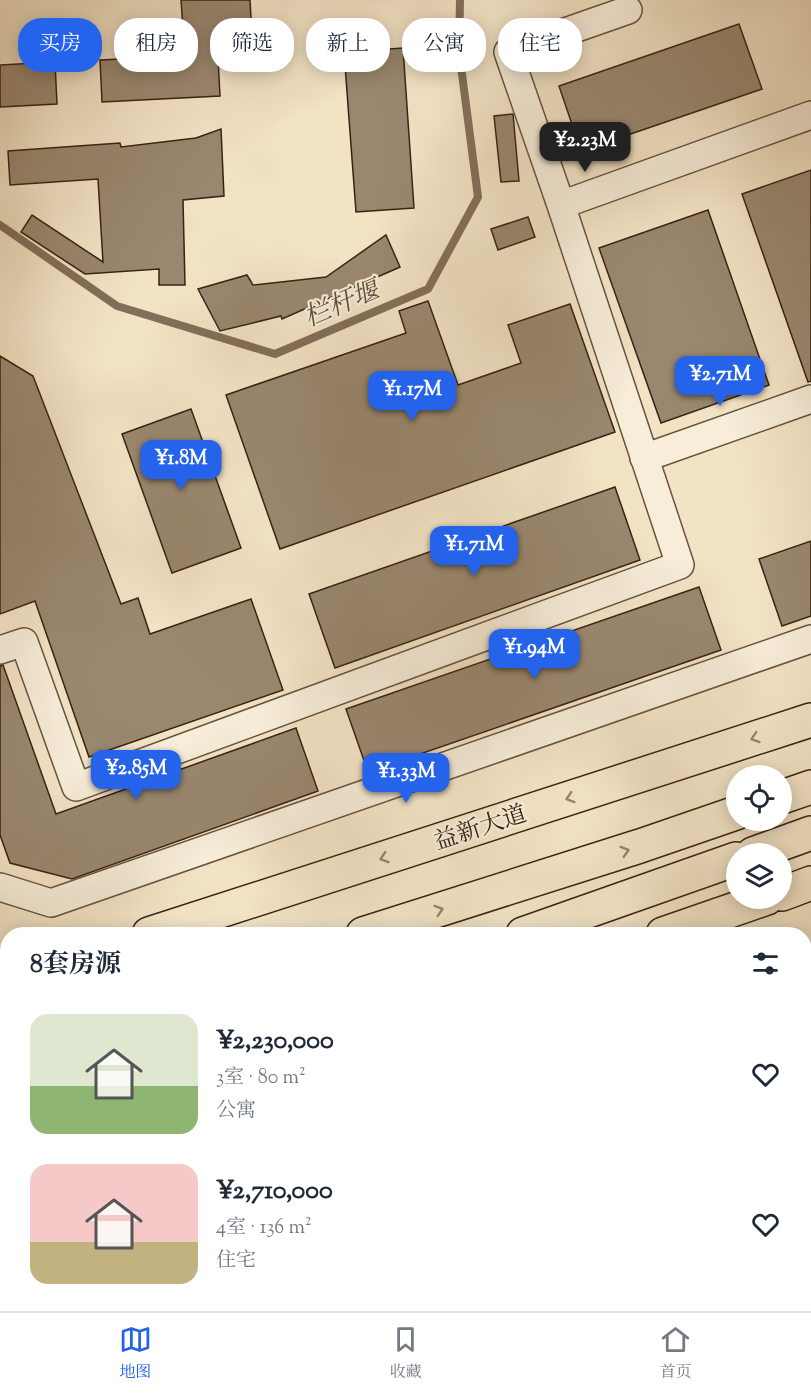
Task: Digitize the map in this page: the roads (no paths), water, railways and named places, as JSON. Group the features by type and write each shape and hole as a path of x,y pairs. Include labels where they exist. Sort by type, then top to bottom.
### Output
{"main road":[{"name":"益新大道","path":"171,927 811,720"},
{"path":"792,794 811,787"},
{"path":"385,927 629,850 726,816"},
{"path":"783,843 811,833"},
{"path":"543,927 726,863"},
{"path":"792,890 811,883"},
{"path":"683,927 735,909"}],"street":[{"path":"0,650 24,642 76,787 680,565 508,52 628,10"},
{"path":"561,206 811,115"},
{"path":"644,458 811,399"},
{"path":"0,886 51,903 811,639"}],"waterway":[{"name":"栏杆堰","path":"0,225 117,306 275,354 428,289 478,197 459,51 460,0"}]}
